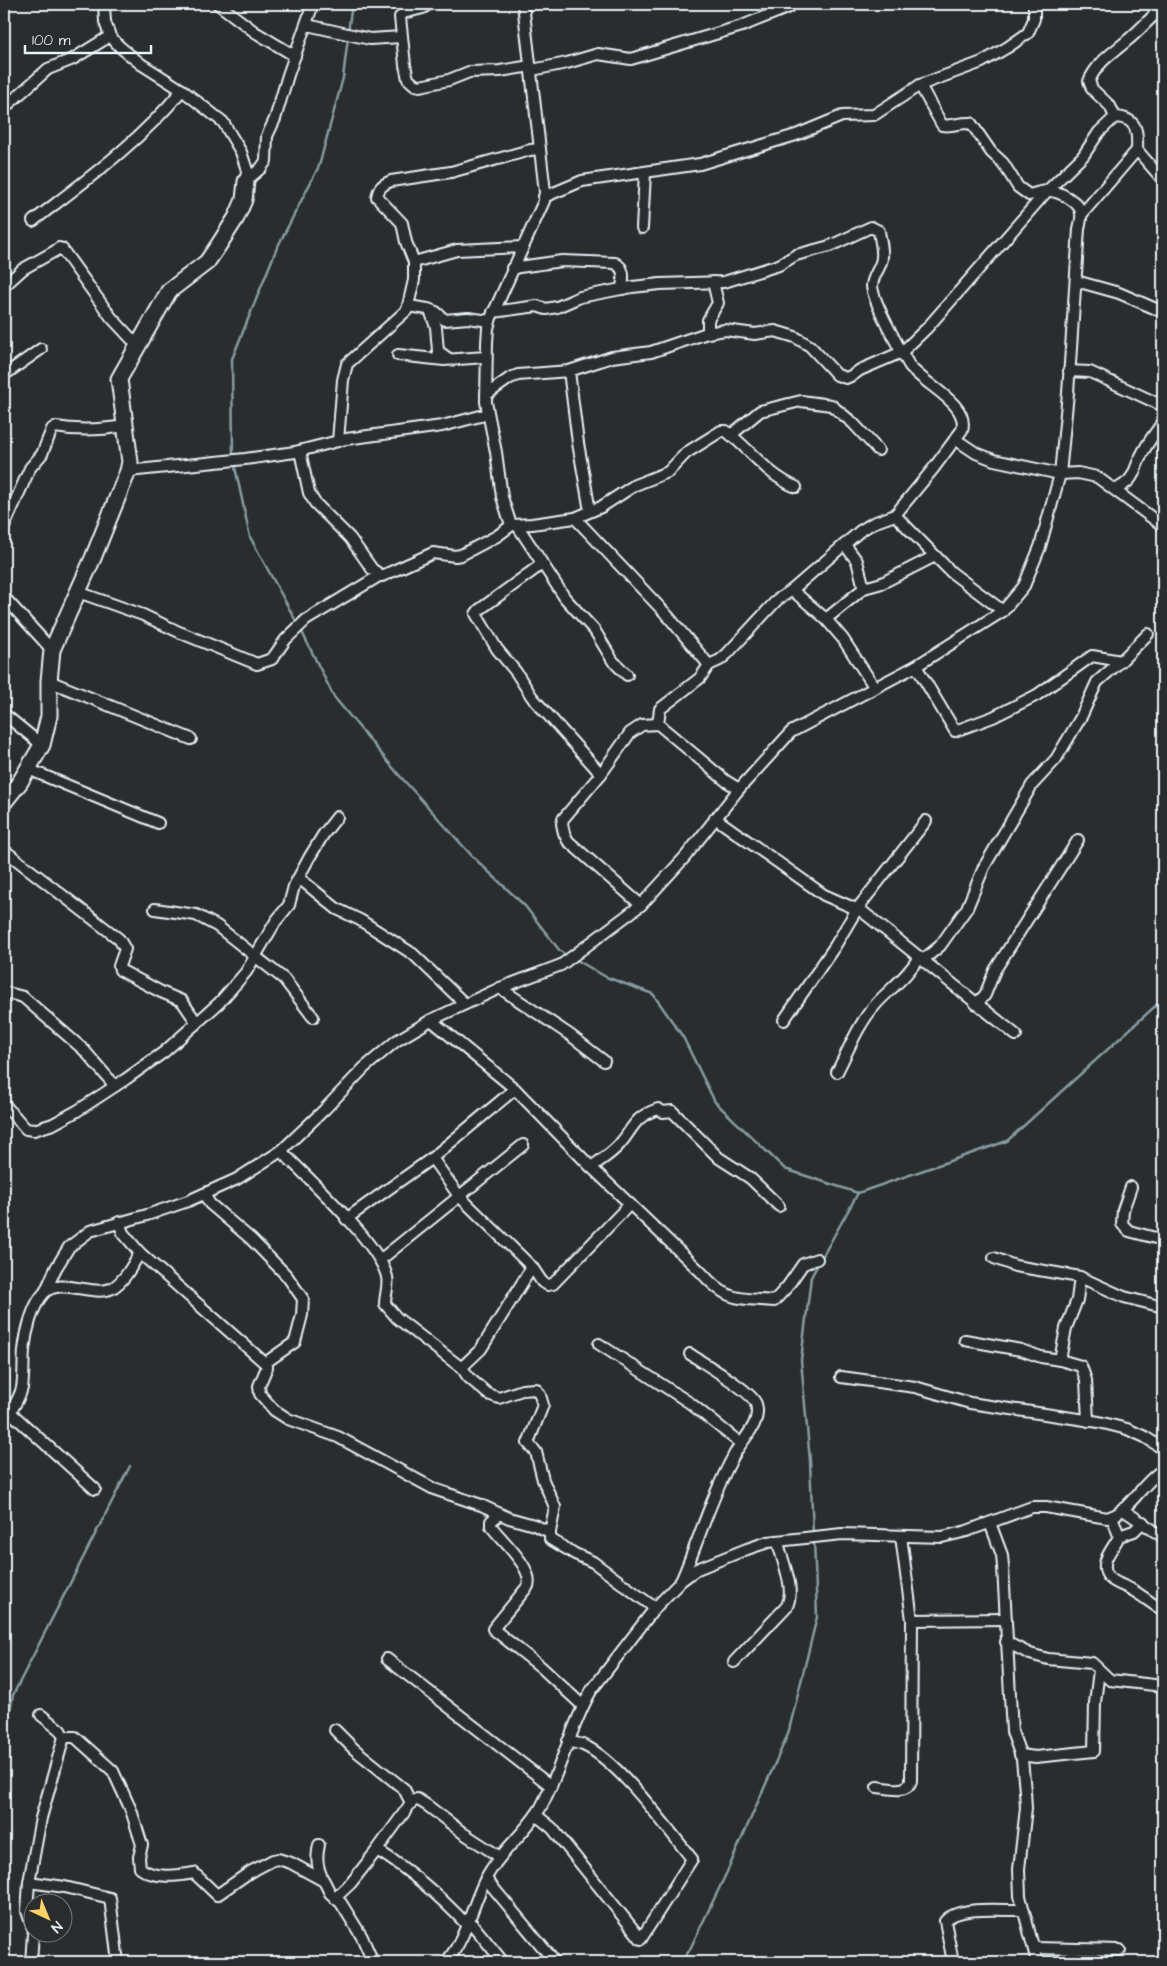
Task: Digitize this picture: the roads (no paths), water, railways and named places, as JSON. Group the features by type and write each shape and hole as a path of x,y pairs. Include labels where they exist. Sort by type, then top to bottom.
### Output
{"street":[{"path":"4,802 28,769 42,745 49,716 49,682 52,650 128,471 130,462 119,379 169,291 207,262 236,218 244,200 247,170 241,152 223,122 182,90 141,64 110,36 105,22 105,4"},
{"path":"246,181 262,168 266,161 267,136 275,119 313,4"},
{"path":"429,4 423,8 401,14 406,74 408,79 415,85 420,86 449,80 469,72 500,71 567,63 598,54 631,59 742,26 789,8"},
{"path":"523,4 544,197 512,268 488,328 486,356 488,414 496,452 502,497 514,525 565,598 595,631 612,661 627,675"},
{"path":"544,197 582,181 700,164 728,157 796,135 842,116 874,115 920,85 982,62 1028,33 1034,19 1034,4"},
{"path":"225,6 255,32 295,56"},
{"path":"1114,117 1110,106 1092,89 1089,81 1101,61 1130,39 1163,7"},
{"path":"307,25 370,40 402,37"},
{"path":"4,108 48,69 73,58 110,36"},
{"path":"920,85 942,125 951,127 962,122 972,123 991,152 1003,164 1023,192 1028,195 1048,190 1073,201 1082,214"},
{"path":"33,221 148,127 182,90"},
{"path":"4,1422 22,1388 25,1344 30,1322 39,1300 69,1247 90,1231 147,1215 238,1179 281,1150 324,1110 364,1068 396,1040 431,1020 500,988 561,965 641,904 685,858 739,789 791,732 916,666 1003,611 1024,586 1040,547 1060,474 1079,229 1082,214 1137,150 1139,139 1131,121 1114,117"},
{"path":"486,395 510,378 518,375 569,371 612,356 658,350 708,333 725,330 755,334 775,330 803,341 810,346 842,378 853,375 902,352 968,284 1048,190 1083,156 1099,132 1114,117"},
{"path":"338,441 343,380 348,364 400,316 408,306 414,280 414,262 406,242 402,223 377,197 378,189 382,185 404,178 451,172 530,150 540,149"},
{"path":"1137,150 1163,180"},
{"path":"642,228 645,173"},
{"path":"408,306 430,310 445,320 492,316 537,306 546,309 557,307 580,297 622,289 660,284 724,282 778,264 796,255 830,246 871,227 879,230 882,258 872,284 876,300 914,372 943,393 958,410 964,424 933,469 895,515 873,523 860,531 792,590 777,600 727,654 709,665 700,678 660,709 658,724"},
{"path":"414,262 457,250 522,247"},
{"path":"4,286 23,269 59,248 62,249 111,316 138,346"},
{"path":"512,268 562,261 615,263 622,267 622,289"},
{"path":"1076,281 1119,293 1163,312"},
{"path":"708,333 708,320 718,303 713,282"},
{"path":"430,310 436,327 438,351 449,359"},
{"path":"4,375 41,349"},
{"path":"398,355 449,359 486,356"},
{"path":"569,371 578,442 590,511"},
{"path":"1069,371 1090,372 1163,406"},
{"path":"731,435 760,411 802,401 831,405 853,423 878,450"},
{"path":"128,471 245,459 300,451 338,441 442,426 488,414"},
{"path":"1116,490 1125,485 1135,473 1144,450 1163,422"},
{"path":"4,527 30,468 42,454 52,429 55,427 73,430 106,429 124,426"},
{"path":"78,592 143,614 179,632 257,664 272,659 286,640 306,620 379,576 395,572 433,553 454,556 461,554 514,525 575,518 635,485 668,472 686,453 721,431 726,431 731,435 782,482 796,487"},
{"path":"955,438 968,449 986,458 1060,474 1090,474 1116,490 1163,526"},
{"path":"300,451 309,493 315,503 350,538 379,576"},
{"path":"895,515 951,572 1003,611"},
{"path":"575,518 667,615 709,665"},
{"path":"844,545 857,561 864,588"},
{"path":"826,619 864,588 882,582 935,556"},
{"path":"542,564 478,610 476,614 497,649 516,672 532,698 601,774"},
{"path":"792,590 826,619 844,639 875,688"},
{"path":"4,597 52,650"},
{"path":"837,1072 858,1032 876,1004 921,959 940,946 967,908 984,867 1032,785 1056,759 1081,717 1097,682 1148,634"},
{"path":"916,666 955,731 993,717 1037,694 1092,656 1120,660"},
{"path":"49,682 191,739"},
{"path":"4,714 42,745"},
{"path":"641,904 575,849 564,833 563,818 601,774 636,728 642,725 658,724 726,781 739,789"},
{"path":"28,769 158,823"},
{"path":"4,1104 26,1129 34,1130 53,1124 77,1111 164,1052 197,1023 236,984 276,921 289,905 294,886 323,834 337,817"},
{"path":"715,818 824,895 857,909 1016,1035"},
{"path":"784,1020 839,941 857,909 926,821"},
{"path":"976,1004 985,995 995,970 1078,840"},
{"path":"4,850 119,939 125,949 119,966 120,970 160,992 182,1001 197,1023"},
{"path":"299,878 337,909 360,920 413,954 465,1004"},
{"path":"155,909 161,912 196,915 217,926 284,979 313,1017"},
{"path":"500,988 604,1061"},
{"path":"4,992 23,997 84,1050 115,1086"},
{"path":"431,1020 515,1089 591,1167 701,1272 715,1288 736,1298 774,1302 788,1287 803,1264 817,1259"},
{"path":"346,1219 432,1158 515,1089"},
{"path":"591,1167 619,1145 639,1118 658,1109 663,1112 672,1111 719,1158 750,1178 778,1206"},
{"path":"380,1260 523,1145"},
{"path":"281,1150 346,1219 380,1260 387,1276 388,1286 385,1304 397,1318 461,1368 482,1390 499,1398 536,1388 543,1405 528,1443 536,1452 542,1480 555,1507 550,1539 593,1562 655,1608"},
{"path":"432,1158 459,1196 532,1267 542,1282 548,1285 553,1284 630,1204"},
{"path":"1131,1187 1122,1224 1129,1231 1163,1240"},
{"path":"204,1194 210,1204 251,1239 287,1276 303,1299 302,1316 295,1342 265,1363"},
{"path":"118,1222 123,1233 140,1253 265,1363 267,1367 259,1386 260,1394 274,1410 296,1423 338,1437 434,1489 482,1505 499,1514 550,1532"},
{"path":"46,1290 62,1287 103,1291 113,1288 126,1274 140,1253"},
{"path":"994,1258 1015,1266 1080,1277 1124,1297 1163,1307"},
{"path":"461,1368 481,1349 532,1267"},
{"path":"1060,1360 1066,1328 1077,1300 1080,1277"},
{"path":"966,1340 1081,1366 1086,1380 1088,1421"},
{"path":"599,1344 610,1353 690,1403 740,1443"},
{"path":"682,1580 698,1542 715,1491 740,1443 756,1423 756,1404 749,1394 690,1354"},
{"path":"841,1376 915,1387 970,1403 1088,1421 1127,1429 1145,1437 1163,1449"},
{"path":"10,1412 95,1489"},
{"path":"446,1962 455,1950 486,1879 500,1857 536,1815 551,1786 582,1706 616,1657 655,1608 682,1580 697,1569 768,1542 842,1534 942,1537 967,1531 1032,1507 1046,1507 1107,1518 1122,1509 1143,1486 1163,1470"},
{"path":"1122,1509 1163,1537"},
{"path":"499,1514 491,1521 491,1526 527,1571 530,1580 528,1586 493,1629 541,1667 582,1706"},
{"path":"1112,1516 1119,1536 1105,1564 1108,1576 1118,1585 1132,1590 1163,1610"},
{"path":"1119,1536 1134,1532 1143,1522"},
{"path":"990,1523 1002,1555 1012,1732 1022,1759 1026,1808 1019,1869 1020,1896 1035,1948 1037,1962"},
{"path":"877,1787 904,1789 909,1786 911,1781 912,1620 902,1536"},
{"path":"734,1662 787,1606 790,1600 790,1589 778,1541"},
{"path":"912,1620 1006,1619"},
{"path":"1006,1642 1030,1654 1048,1659 1092,1663 1110,1680 1163,1686"},
{"path":"387,1659 551,1786"},
{"path":"1020,1755 1036,1757 1094,1751 1095,1703 1099,1670"},
{"path":"28,1894 41,1818 64,1737 60,1730 41,1715"},
{"path":"336,1730 354,1748 404,1789 411,1803"},
{"path":"64,1737 75,1737 113,1770 131,1810 142,1845 138,1857 140,1868 148,1874 181,1876 194,1874 217,1895 250,1872 278,1860 291,1863 324,1881"},
{"path":"536,1815 552,1828 642,1939 692,1858 642,1798 610,1765 582,1745 568,1741"},
{"path":"335,1898 351,1883 411,1803 417,1799 464,1834 500,1857"},
{"path":"318,1845 316,1859 318,1870 330,1893 341,1903 362,1937 373,1962"},
{"path":"377,1850 416,1877 439,1896 467,1922 503,1962"},
{"path":"486,1879 555,1962"},
{"path":"29,1882 65,1887 110,1898 118,1962"},
{"path":"953,1962 945,1921 949,1916 964,1911 1023,1910"},
{"path":"31,1962 32,1944"},
{"path":"1035,1948 1120,1950"}],"waterway":[{"path":"348,32 352,4"},
{"path":"233,457 232,359 276,250 319,166 343,78 348,37"},
{"path":"234,462 250,537 297,623"},
{"path":"301,630 334,697 399,775 473,857 525,906 560,951 568,956"},
{"path":"575,959 606,977 653,994 683,1037 715,1102 785,1169 858,1193"},
{"path":"813,1534 810,1461 801,1360 811,1277 858,1193 1007,1141 1163,999"},
{"path":"4,1743 13,1695 130,1466"},
{"path":"682,1962 727,1872 788,1734 817,1617 814,1539"}]}
